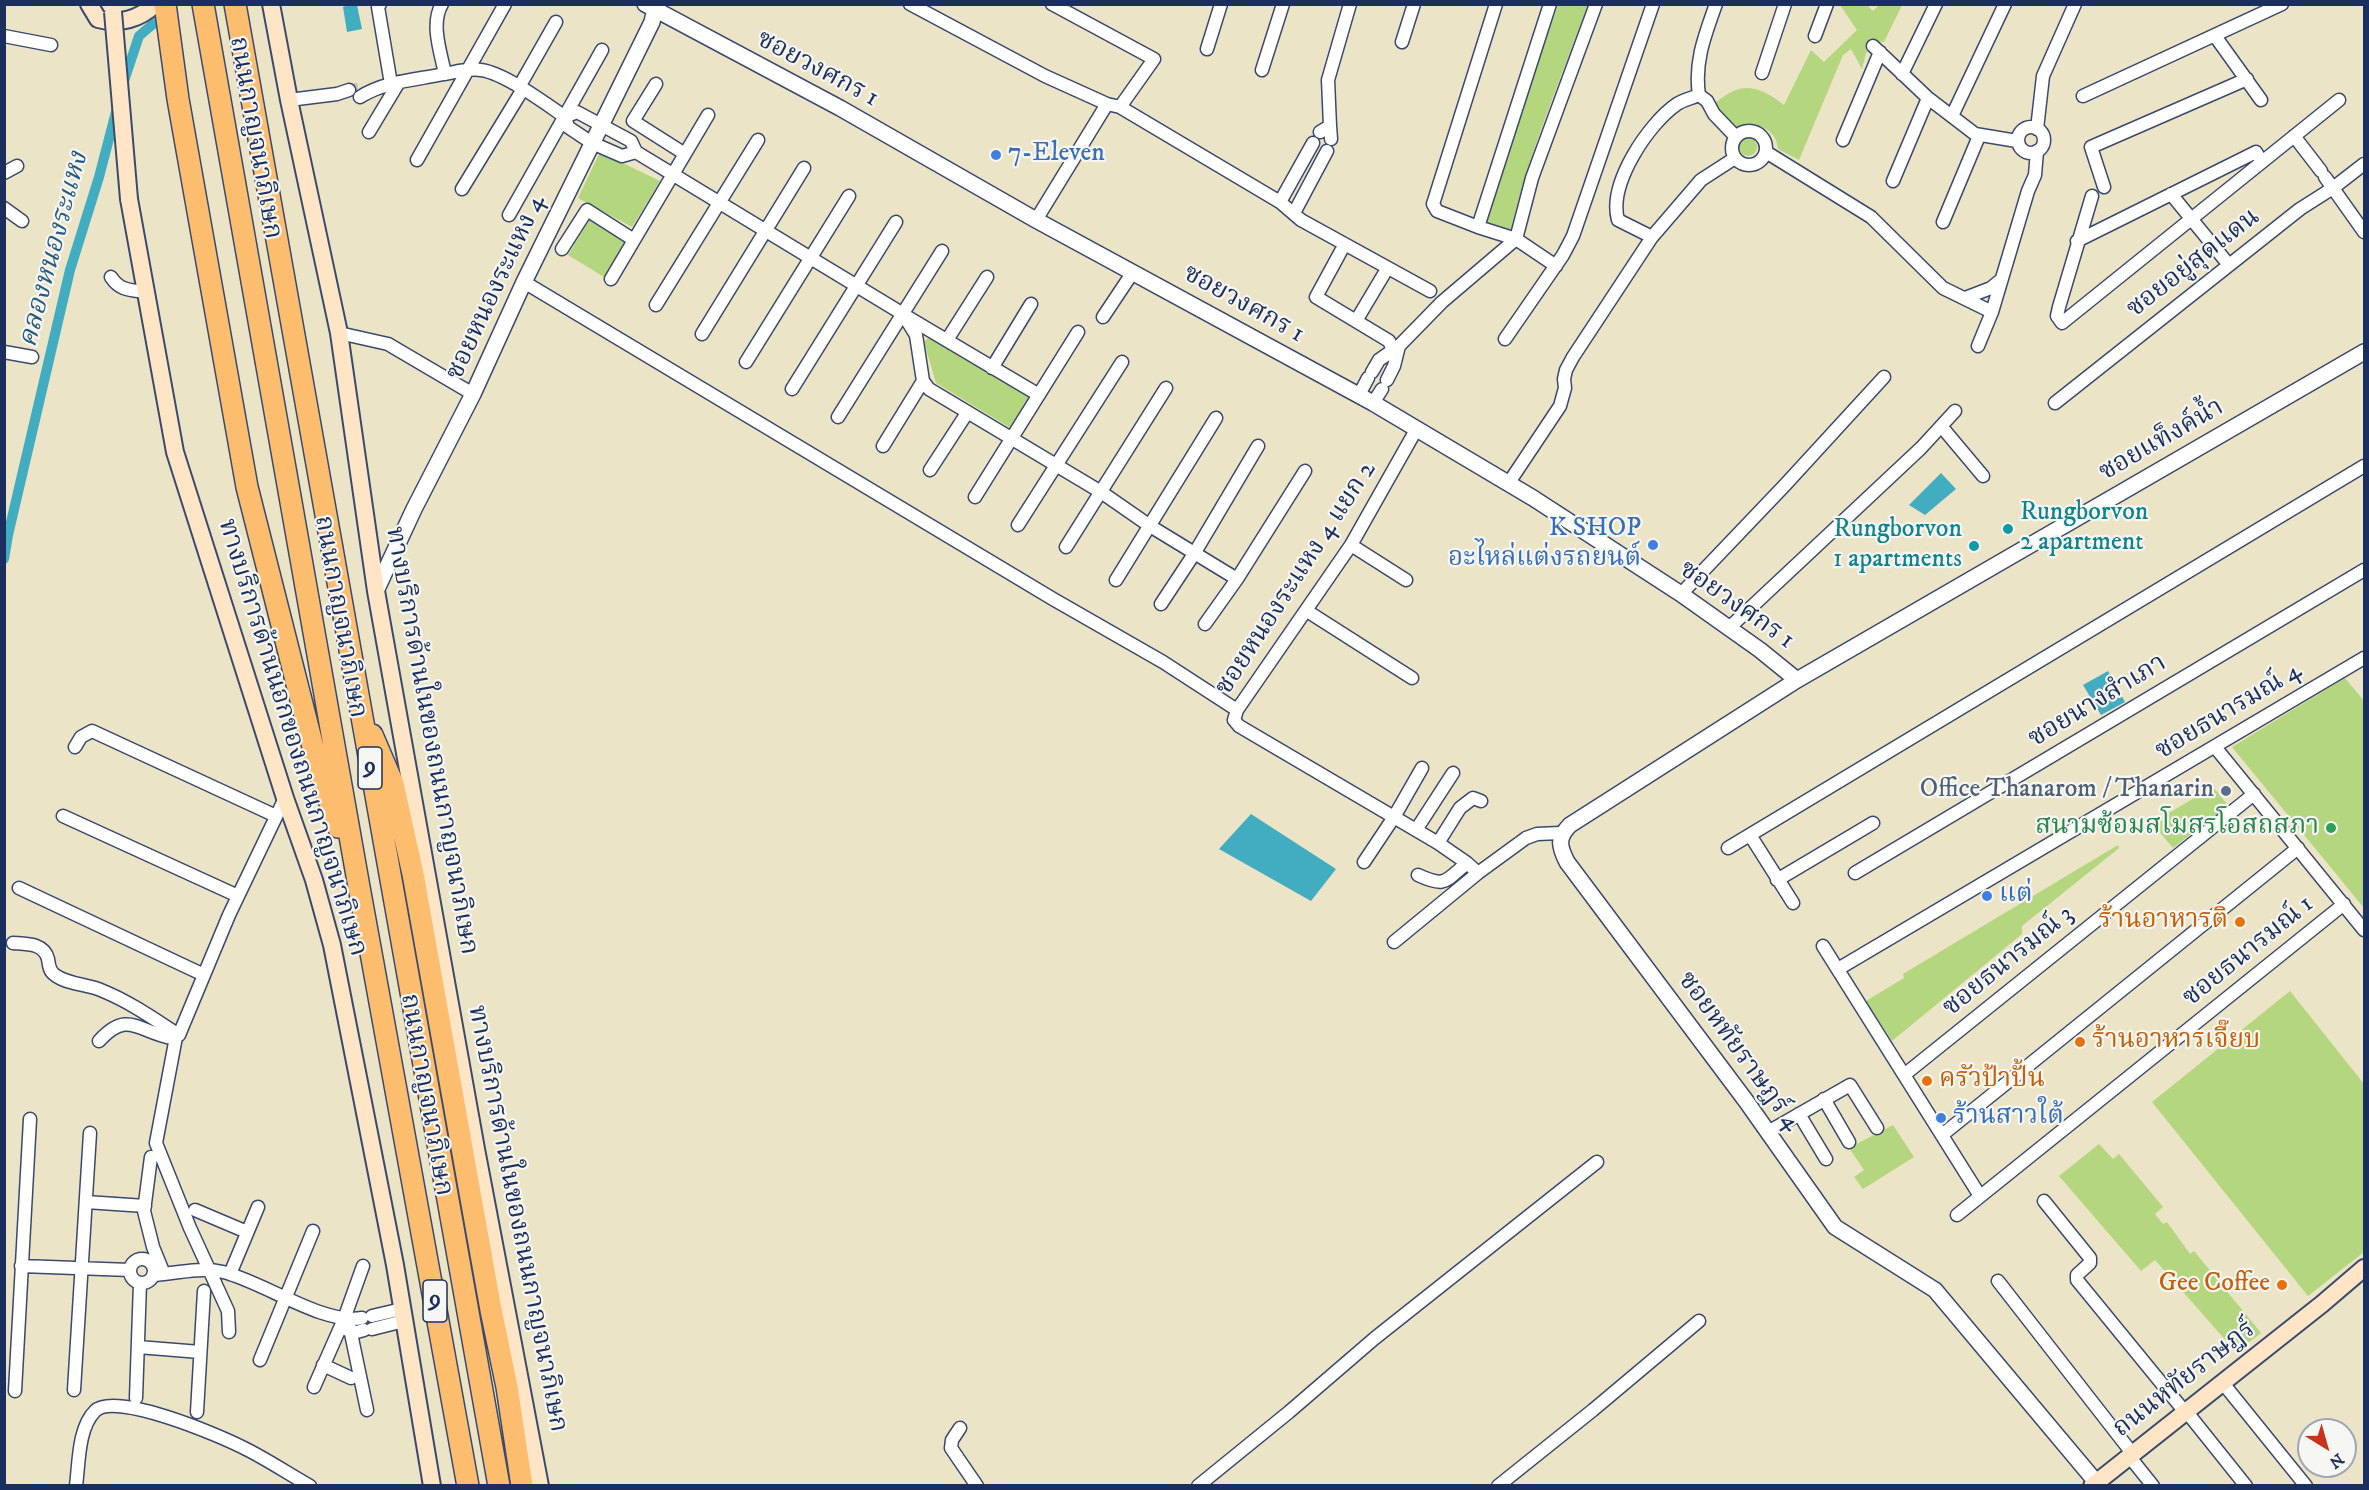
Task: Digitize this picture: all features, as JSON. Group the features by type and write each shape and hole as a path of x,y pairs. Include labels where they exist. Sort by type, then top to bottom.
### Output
{"highway":[{"path":"165,4 178,99 247,487 319,771 359,887"},
{"name":"ถนนกาญจนาภิเษก","path":"203,4 359,887 468,1485"},
{"name":"ถนนกาญจนาภิเษก","path":"235,4 499,1485"},
{"path":"360,714 379,748 393,784 415,886 507,1387 522,1485"},
{"path":"453,1226 458,1126"}],"main road":[{"path":"89,4 98,19 106,22 135,19 155,4"},
{"name":"ทางบริการด้านในของถนนกาญจนาภิเษก","path":"271,4 289,100 339,333 376,591 476,1149 540,1485"},
{"name":"ทางบริการด้านนอกของถนนกาญจนาภิเษก","path":"112,8 129,199 176,452 285,798 314,880 332,945 403,1315 432,1485"},
{"name":"ถนนหทัยราษฎร์","path":"2094,1484 2364,1268"}],"street":[{"path":"369,132 395,83 378,7 380,4"},
{"path":"442,4 437,13 436,24 445,74"},
{"path":"417,160 506,4"},
{"path":"910,4 1045,76 1113,105 1280,201 1301,220 1430,291"},
{"path":"1036,220 1113,105 1154,58 1052,4"},
{"path":"1208,50 1221,4"},
{"path":"1262,70 1283,4"},
{"path":"1294,213 1327,137 1328,80 1350,4"},
{"path":"1402,42 1414,4"},
{"path":"1496,4 1433,204 1437,212 1516,239 1556,266"},
{"path":"1478,227 1550,4"},
{"path":"1359,395 1379,360 1396,348 1442,302 1516,239 1532,178 1596,4"},
{"path":"1505,339 1556,266 1573,236 1653,4"},
{"path":"1716,4 1700,51 1696,73 1699,95 1707,101 1713,114 1736,137"},
{"path":"1762,73 1785,4"},
{"path":"1815,36 1827,4"},
{"path":"1902,74 1936,4"},
{"path":"1952,116 2005,4"},
{"path":"2037,129 2043,76 2075,4"},
{"path":"2083,96 2282,4"},
{"name":"ซอยหนองระแหง 4","path":"376,591 652,22 652,6"},
{"name":"ซอยวงศกร 1","path":"652,6 840,108 1036,220 1373,403 1508,484 1681,594 1797,680"},
{"path":"462,189 521,88 556,22"},
{"path":"4,36 51,45"},
{"path":"2215,36 2261,100"},
{"path":"1843,140 1877,49 1928,99 1979,136 2017,141 2026,128 2037,129 2041,132 2044,140 2037,151 2035,175 2028,190 1992,312 1978,346"},
{"path":"509,215 602,50"},
{"path":"289,100 354,93 469,69 483,70 521,88 565,117 567,127 592,143 622,156 636,152"},
{"path":"2104,187 2091,147 2247,79"},
{"path":"656,84 633,121 686,154"},
{"path":"1652,237 1618,220 1614,207 1641,141 1655,123 1678,103 1699,95"},
{"path":"1893,181 1928,99"},
{"path":"2092,195 2057,316 2062,323 2339,100"},
{"path":"565,117 577,112 631,141 636,152 855,287 1039,395"},
{"path":"611,279 708,115"},
{"path":"1746,131 1757,132 1765,141 1764,157 1755,164 1744,164 1735,158 1732,147 1736,137 1746,131"},
{"path":"1943,222 1979,136"},
{"path":"2294,136 2364,232"},
{"path":"2018,138 2019,146 2025,152 2037,151"},
{"path":"656,305 758,140"},
{"path":"1280,201 1313,143"},
{"path":"1766,152 1871,217 1944,288 1992,312"},
{"path":"2077,241 2256,152 2262,162"},
{"path":"1508,484 1560,406 1565,388 1566,370 1573,357 1652,237 1701,180 1735,158"},
{"name":"ซอยอยู่สุดแดน","path":"2055,403 2300,208 2333,188 2364,164"},
{"path":"4,173 17,166"},
{"path":"702,334 804,168"},
{"path":"2171,194 2229,265"},
{"path":"746,362 849,196"},
{"path":"4,208 21,221"},
{"path":"562,249 587,210 634,240"},
{"path":"792,389 896,222"},
{"path":"838,417 942,251"},
{"path":"1341,251 1316,297 1389,341 1396,348"},
{"path":"1103,317 1133,272"},
{"path":"1356,321 1384,274"},
{"path":"111,277 117,286 125,290 146,292"},
{"path":"947,340 987,277"},
{"path":"1965,298 1991,288 2002,279"},
{"path":"524,282 1053,599 1163,662 1237,710"},
{"path":"992,368 1031,304"},
{"path":"903,314 916,335 922,381 929,389 1101,492 1150,526 1237,579"},
{"path":"975,497 1078,332"},
{"path":"339,333 388,344 473,394"},
{"path":"1373,403 1394,366 1396,348"},
{"path":"4,352 32,357"},
{"name":"ซอยแท็งค์น้ำ","path":"1797,680 2364,352"},
{"path":"1018,525 1122,362"},
{"path":"1681,594 1785,486 1884,377"},
{"path":"883,446 922,381"},
{"path":"1066,547 1166,388"},
{"path":"1729,628 1921,448 1955,411"},
{"path":"930,470 967,413"},
{"path":"1116,580 1216,418"},
{"path":"1941,426 1983,476"},
{"name":"ซอยหนองระแหง 4 แยก 2","path":"1416,430 1351,545 1237,710 1234,720 1239,726 1438,843 1478,873"},
{"path":"1161,604 1194,554 1258,446"},
{"path":"1728,848 2364,466"},
{"path":"1205,624 1237,579 1305,471"},
{"path":"1351,545 1406,580"},
{"name":"ซอยนางสำเภา","path":"1855,873 2364,570"},
{"path":"1307,611 1412,678"},
{"name":"ซอยธนารมณ์ 4","path":"1838,969 2364,658"},
{"path":"1394,942 1478,873 1526,838 1537,834 1561,833 1570,825 1797,680"},
{"path":"75,747 81,737 92,731 276,816"},
{"path":"2215,747 2364,930"},
{"path":"1364,862 1394,817 1422,768"},
{"path":"1416,830 1453,773"},
{"name":"ซอยธนารมณ์ 3","path":"1904,1075 2254,794"},
{"path":"229,1332 228,1311 208,1270 156,1143 177,1036 238,896 285,798"},
{"path":"1438,843 1460,808 1473,798 1481,801"},
{"path":"63,816 238,896"},
{"path":"1777,880 1873,823"},
{"name":"ซอยหทัยราษฎร์ 4","path":"1561,833 1559,841 1567,862 1768,1132 1835,1227 1935,1290 2094,1484"},
{"path":"1750,835 1793,903"},
{"path":"1942,1135 2298,848"},
{"path":"1418,875 1435,883 1442,883 1467,863"},
{"path":"19,888 204,975"},
{"name":"ซอยธนารมณ์ 1","path":"1957,1215 2344,904"},
{"path":"13,943 37,946 47,955 50,969 54,974 71,982 98,988 124,999 177,1036"},
{"path":"1823,946 1980,1196"},
{"path":"99,1041 109,1030 119,1024 128,1024 165,1037 177,1036"},
{"path":"1768,1132 1850,1085 1877,1128"},
{"path":"1824,1099 1849,1142"},
{"path":"1799,1114 1826,1159"},
{"path":"15,1391 30,1119"},
{"path":"74,1390 90,1132"},
{"path":"151,1157 145,1206 159,1274"},
{"path":"1198,1485 1289,1412 1375,1338 1597,1162"},
{"path":"2044,1201 2090,1258 2090,1263 2077,1275 2077,1280 2246,1485"},
{"path":"86,1202 145,1206"},
{"path":"230,1274 258,1206"},
{"path":"195,1210 247,1232"},
{"path":"260,1359 314,1231"},
{"path":"140,1283 131,1276 130,1270 137,1259 144,1258 151,1262 159,1274"},
{"path":"21,1266 130,1270"},
{"path":"314,1386 343,1323 363,1266"},
{"path":"140,1283 151,1280 159,1274 208,1270 230,1274 343,1323 368,1324 403,1315"},
{"path":"1998,1281 2153,1485"},
{"path":"136,1398 140,1283"},
{"path":"197,1412 204,1291"},
{"path":"1498,1485 1593,1410 1699,1321"},
{"path":"343,1323 367,1410"},
{"path":"138,1347 200,1352"},
{"path":"323,1365 351,1378"},
{"path":"2222,1382 2306,1485"},
{"path":"76,1485 86,1428 96,1410 104,1406 142,1410 176,1419 242,1447 310,1485"},
{"path":"960,1428 952,1440 951,1448 977,1485"}],"green space":[{"path":"1558,5 1588,5 1536,145 1510,232 1482,224"},
{"path":"1840,5 1867,5 1873,11 1879,5 1902,5 1884,42 1873,41 1866,53 1862,69 1851,49 1843,55 1799,160 1778,149 1776,139 1763,127 1754,124 1731,135 1707,111 1727,94 1745,88 1763,92 1784,105 1811,50 1824,62 1857,30"},
{"path":"1744,138 1752,138 1757,143 1755,154 1744,156 1739,151 1739,143"},
{"path":"600,152 660,181 632,227 578,198"},
{"path":"590,219 626,241 604,277 568,255"},
{"path":"930,336 1032,397 1012,429 936,383 924,342"},
{"name":"สนามซ้อมสโมสรโอสถสภา","path":"2345,678 2364,701 2364,908 2232,747"},
{"path":"2213,787 2228,805 2173,848 2152,823"},
{"path":"2118,845 2119,848 2022,926 2022,934 1892,1041 1866,1001 1904,978 1903,974"},
{"path":"2290,991 2364,1084 2364,1252 2308,1296 2152,1102"},
{"path":"1893,1125 1914,1157 1863,1189 1854,1177 1864,1170 1849,1148"},
{"path":"2099,1144 2113,1159 2119,1154 2163,1207 2155,1214 2163,1224 2167,1222 2190,1254 2194,1251 2261,1333 2236,1352 2155,1260 2141,1271 2059,1176"}],"water":[{"path":"357,5 362,29 347,32 343,7"},
{"path":"1941,473 1956,489 1925,515 1909,505"},
{"path":"2108,671 2125,702 2101,715 2083,685"},
{"path":"1251,814 1336,869 1311,901 1219,849"}],"waterway":[{"name":"คลองหนองระแหง","path":"123,84 139,36 166,13"},
{"name":"คลองหนองระแหง","path":"4,559 70,270 99,177 117,108"}],"tunnel":[{"path":"349,90 358,89"}],"place":[{"name":"7-Eleven","path":"996,155"},
{"name":"Rungborvon 2 apartment","path":"2008,529"},
{"name":"K SHOP อะไหล่แต่งรถยนต์","path":"1653,545"},
{"name":"Rungborvon 1 apartments","path":"1974,546"},
{"name":"Office Thanarom / Thanarin","path":"2226,791"},
{"name":"สนามซ้อมสโมสรโอสถสภา","path":"2331,828"},
{"name":"แต่","path":"1987,896"},
{"name":"ร้านอาหารติ","path":"2240,922"},
{"name":"ร้านอาหารเจี๊ยบ","path":"2080,1042"},
{"name":"ครัวป้าปั้น","path":"1927,1081"},
{"name":"ร้านสาวใต้","path":"1941,1118"},
{"name":"Gee Coffee","path":"2282,1285"}]}
